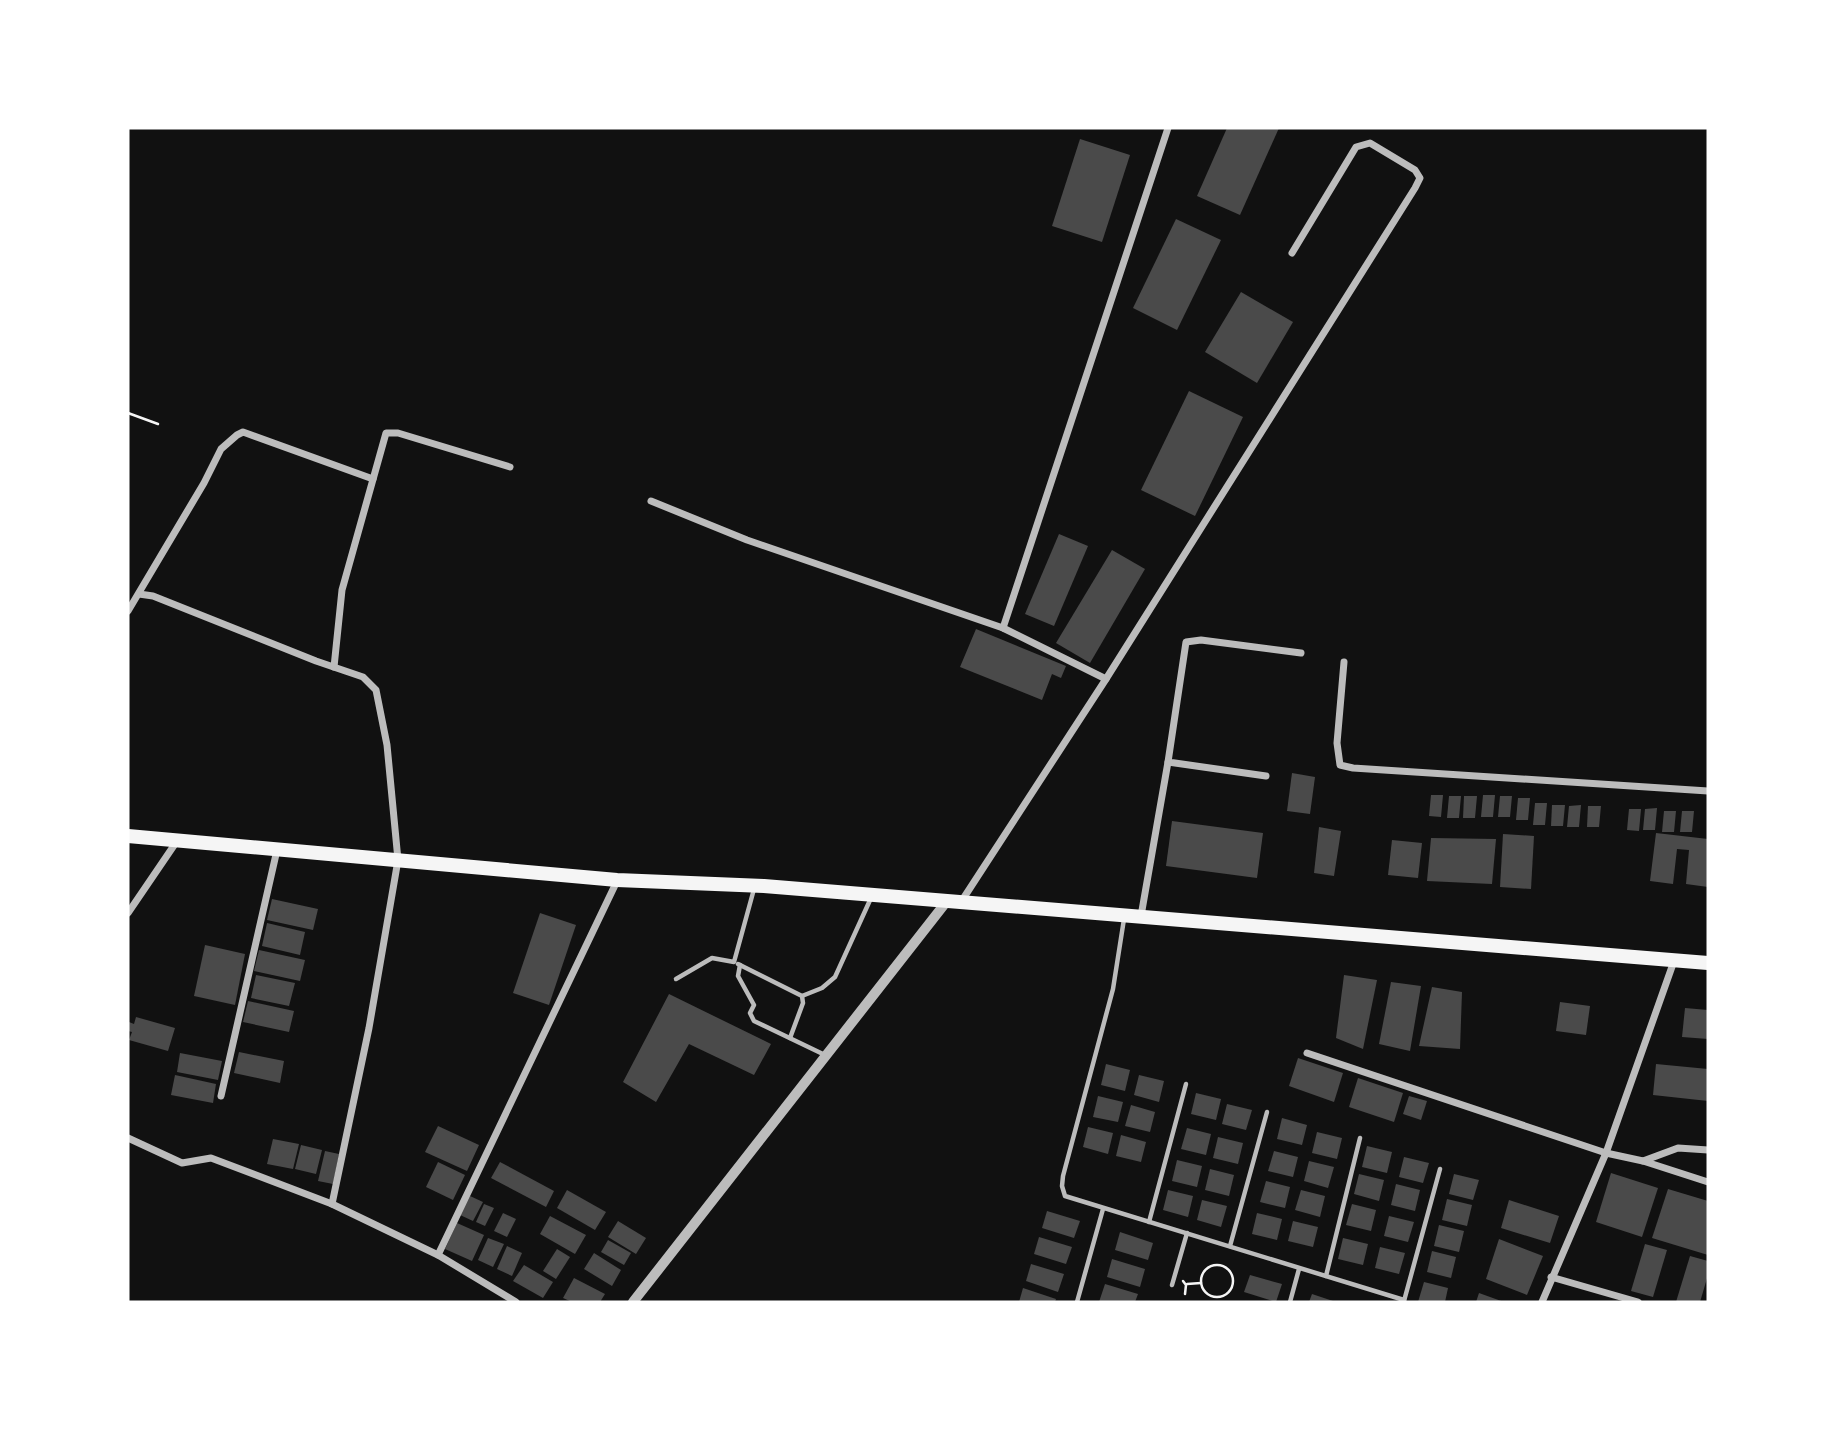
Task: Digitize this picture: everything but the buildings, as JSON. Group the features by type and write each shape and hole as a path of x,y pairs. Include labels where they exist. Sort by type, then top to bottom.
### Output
{"highway":[{"path":"128,836 617,880 755,885 1708,962"}],"street":[{"path":"1003,628 1168,128"},
{"path":"633,1302 826,1056 954,901 1106,679 1420,177 1415,170 1370,143 1356,147 1292,253"},
{"path":"128,611 204,483 221,449 237,435 243,432 373,479"},
{"path":"334,667 342,590 386,433 398,433 510,467"},
{"path":"651,501 747,540 1003,628 1106,679"},
{"path":"139,594 153,596 363,677 376,690 387,745 398,860 369,1028 332,1204"},
{"path":"1141,916 1186,642 1201,640 1301,653"},
{"path":"1345,662 1337,743 1340,765 1708,791"},
{"path":"1168,762 1266,776"},
{"path":"128,912 178,841"},
{"path":"222,1096 277,849"},
{"path":"438,1255 617,880"},
{"path":"1542,1302 1606,1153 1674,961"},
{"path":"1307,1053 1606,1153 1643,1161 1708,1182"},
{"path":"128,1138 182,1163 211,1158 332,1204 438,1255 516,1302"},
{"path":"1643,1161 1678,1148 1708,1150"},
{"path":"1551,1277 1638,1302"}],"lane":[{"path":"755,885 737,964 738,976 754,1005 750,1013 754,1021 826,1056"},
{"path":"676,979 712,958 737,964 802,996 822,988 835,977 873,895"},
{"path":"1125,914 1113,989 1062,1186 1065,1196 1404,1301 1440,1169"},
{"path":"790,1038 803,1003 802,996"},
{"path":"1149,1222 1186,1084"},
{"path":"1230,1246 1267,1112"},
{"path":"1326,1276 1360,1138"},
{"path":"1077,1302 1103,1209"},
{"path":"1172,1285 1186,1233"},
{"path":"1290,1302 1299,1269"}],"path":[{"path":"128,413 159,424"},
{"path":"1220,1265 1230,1271 1233,1283 1223,1296 1217,1297 1206,1292 1201,1283 1209,1267 1220,1265"},
{"path":"1186,1285 1201,1283"},
{"path":"1215,1302 1217,1297"}]}
